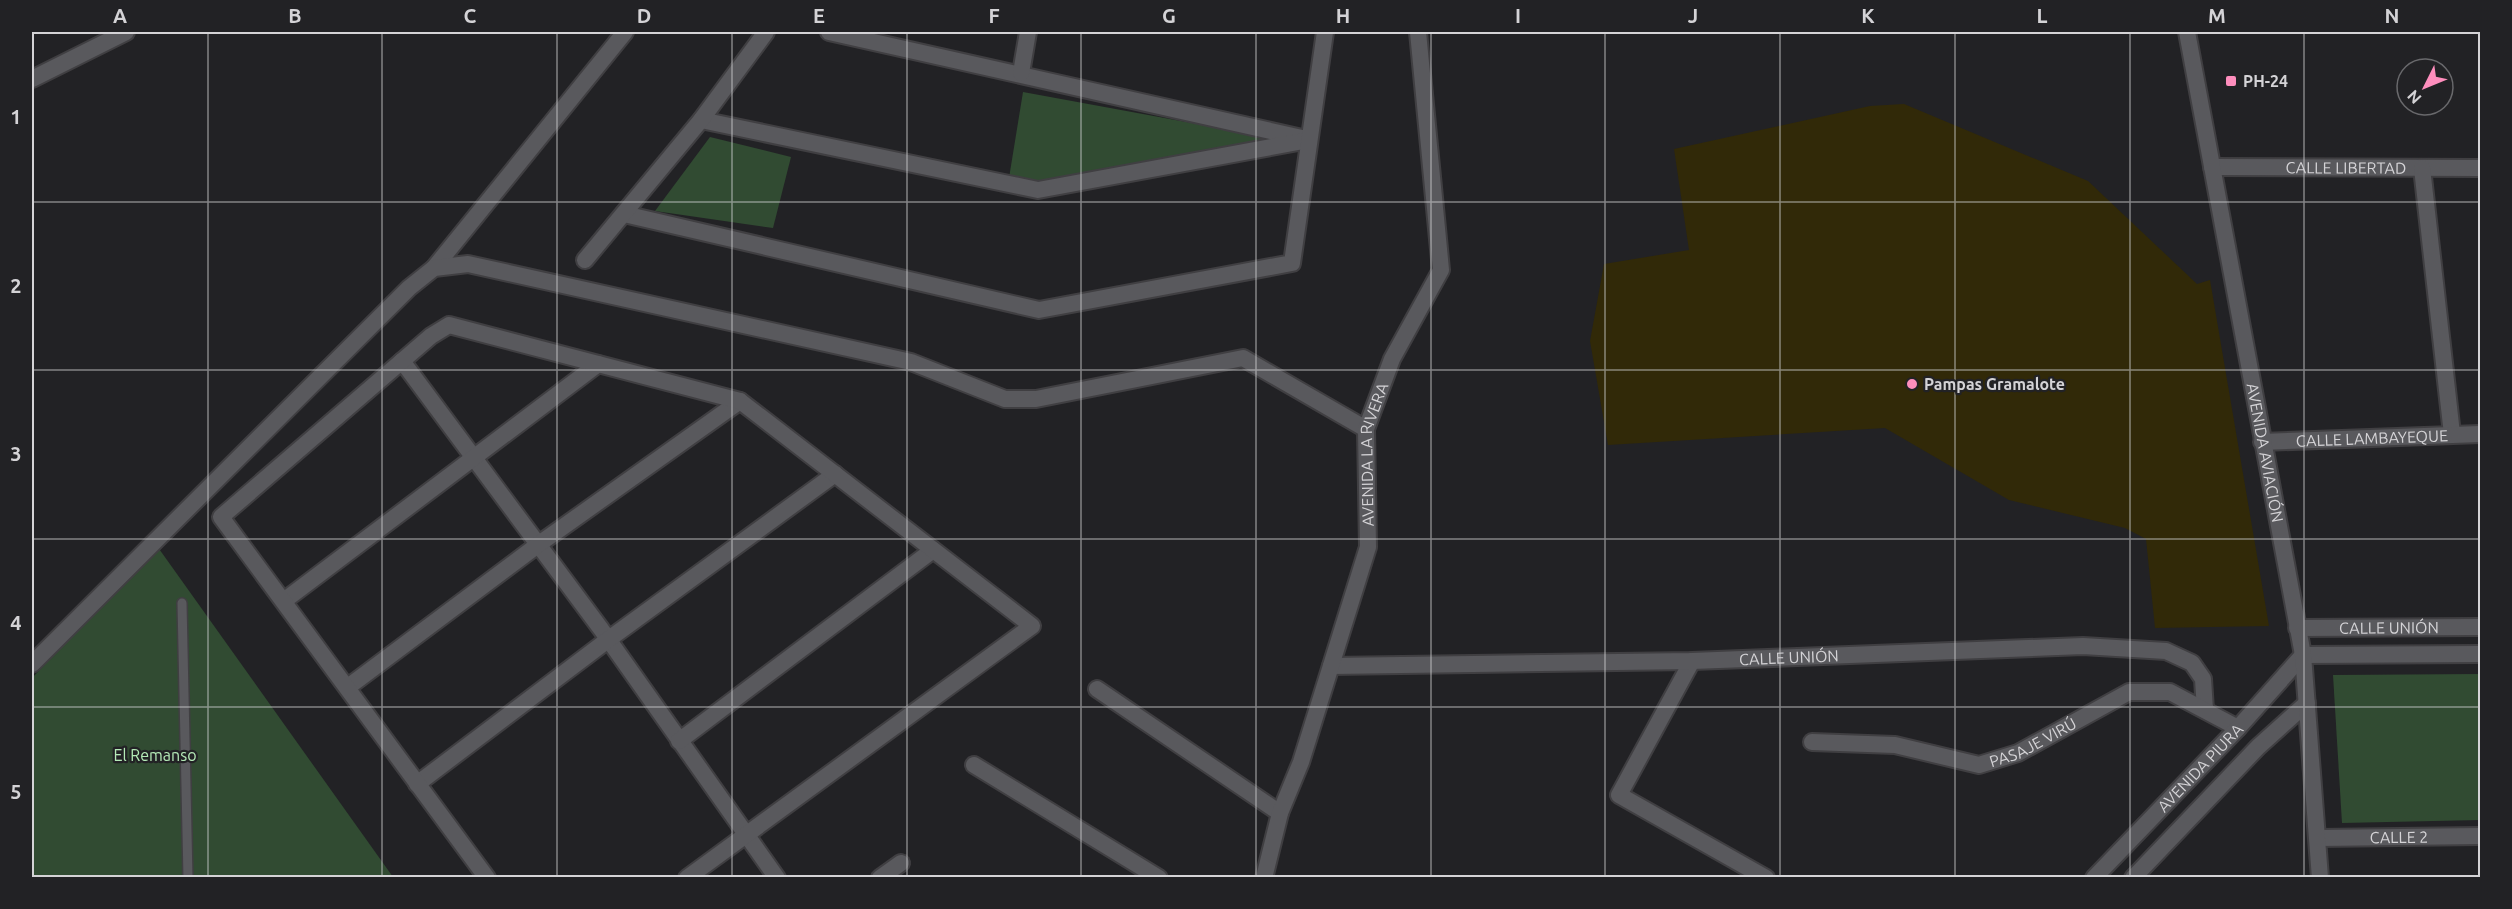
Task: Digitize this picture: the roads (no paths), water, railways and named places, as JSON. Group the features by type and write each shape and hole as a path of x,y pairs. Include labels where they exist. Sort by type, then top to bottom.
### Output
{"street":[{"path":"32,79 126,32"},
{"path":"32,664 409,288 434,268 625,32"},
{"path":"585,260 700,120 766,32"},
{"path":"828,32 1021,73 1309,140"},
{"path":"1021,73 1028,32"},
{"path":"624,214 1039,310 1292,263 1325,32"},
{"name":"AVENIDA LA RIVERA","path":"1264,878 1280,813 1301,762 1368,547 1366,429 1392,359 1442,270 1418,32"},
{"name":"AVENIDA AVIACIÓN","path":"2187,32 2303,655 2320,878"},
{"path":"700,120 1038,190 1309,140"},
{"name":"CALLE LIBERTAD","path":"2212,167 2481,168"},
{"path":"2422,168 2452,434"},
{"path":"434,268 468,264 911,362 1005,399 1036,399 1244,358 1366,429"},
{"path":"487,878 285,600 221,517 431,336 449,325 740,401 1032,626 687,878"},
{"path":"402,361 609,639 777,878"},
{"path":"285,600 598,364"},
{"path":"348,687 539,544 740,401"},
{"name":"CALLE LAMBAYEQUE","path":"2262,442 2481,434"},
{"path":"417,784 609,639 835,474"},
{"path":"679,741 933,550"},
{"name":"CALLE UNIÓN","path":"2297,628 2481,627"},
{"name":"CALLE UNIÓN","path":"1331,666 1692,661 2083,646 2166,651 2192,663 2203,679 2205,710"},
{"name":"CALLE UNIÓN","path":"2303,655 2481,654"},
{"name":"AVENIDA PIURA","path":"2094,878 2238,728 2303,655"},
{"path":"1692,661 1619,795 1766,878"},
{"path":"1097,689 1280,813"},
{"name":"PASAJE VIRÚ","path":"1812,742 1895,746 1979,765 2018,753 2129,692 2170,692 2238,728"},
{"name":"AVENIDA PIURA","path":"2133,878 2258,747 2307,703"},
{"path":"974,765 1159,878"},
{"name":"CALLE 2","path":"2318,838 2481,836"},
{"path":"880,878 901,863"}],"lane":[{"path":"182,603 188,878"}],"place":[{"name":"PH-24","path":"2231,81"},
{"name":"Pampas Gramalote","path":"1912,384"}],"park label":[{"name":"El Remanso","path":"155,755"}]}
